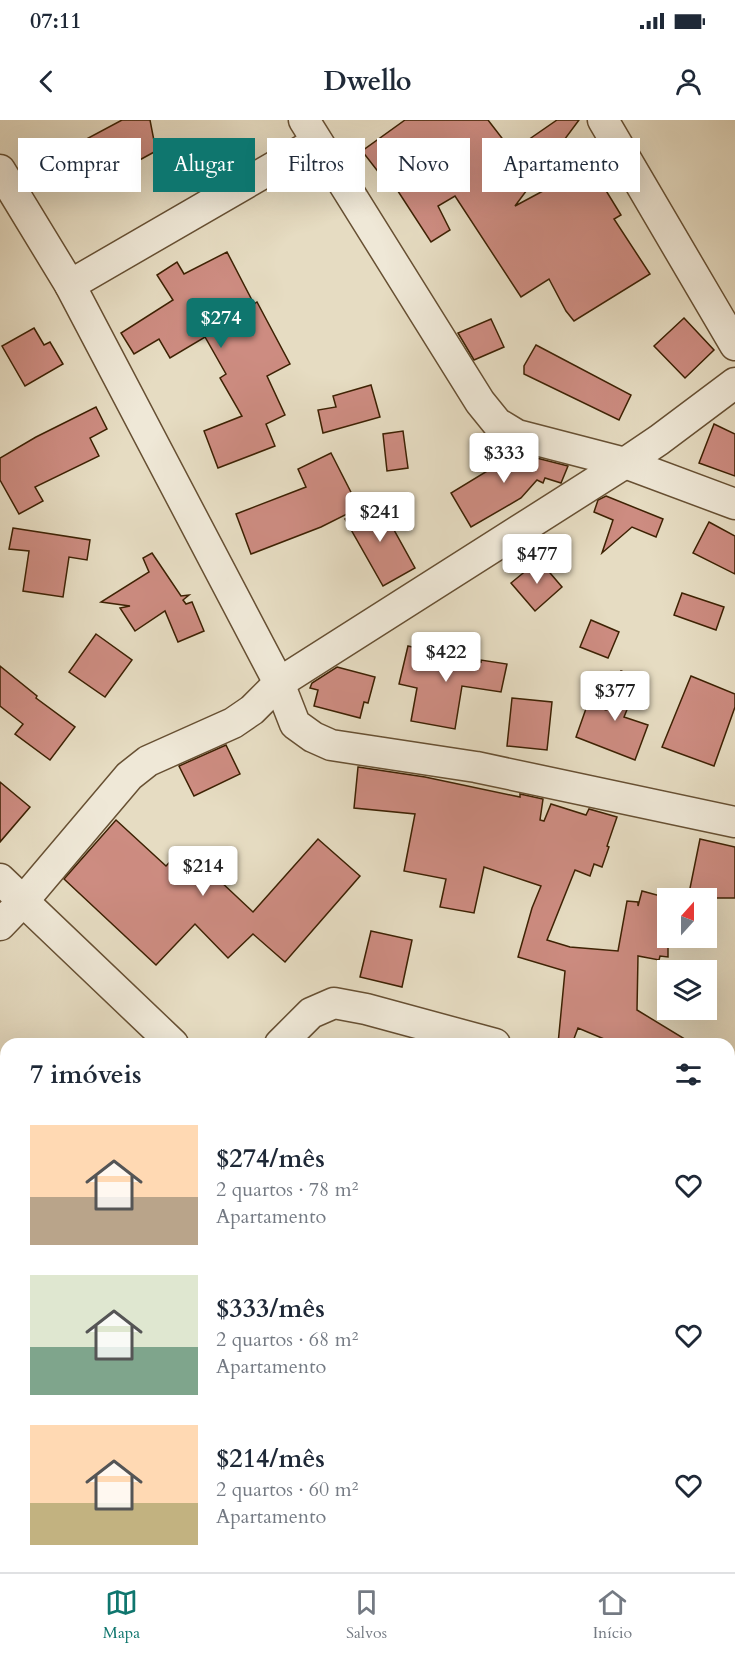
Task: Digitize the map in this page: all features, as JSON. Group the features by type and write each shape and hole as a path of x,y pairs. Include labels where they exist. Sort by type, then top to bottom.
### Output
{"street":[{"path":"603,120 735,345"},
{"path":"70,285 311,131 480,402 497,423 517,435 625,463 735,504"},
{"path":"0,170 70,285 279,683 295,724 313,737 332,745 476,766 735,822"},
{"path":"0,925 129,776 148,761 233,723 252,710 279,683 625,463 735,384"},
{"path":"0,879 167,1038"},
{"path":"286,1038 311,1013 334,1003 366,1009 473,1038"}],"building":[{"path":"122,120 150,120 153,138 153,153 141,159 141,138 88,138"},
{"path":"405,120 488,120 502,138 482,138 482,192 525,192 515,206 541,192 607,192 621,215 614,219 650,274 574,321 549,279 521,297 455,196 438,206 450,230 431,242 399,192 470,192 470,138 380,138"},
{"path":"557,120 579,120 566,138 531,138"},
{"path":"377,140 377,170 365,155 365,149"},
{"path":"227,252 254,304 257,302 290,364 267,376 285,415 266,424 275,446 218,468 204,431 242,416 220,378 226,374 205,337 170,358 159,339 134,354 121,333 173,300 157,275 177,262 184,274"},
{"path":"684,318 714,350 685,378 654,346"},
{"path":"491,319 504,347 474,360 458,333"},
{"path":"34,328 44,345 50,342 63,364 25,386 2,346"},
{"path":"536,345 631,395 619,420 524,374 524,366"},
{"path":"371,385 380,417 323,433 318,410 336,407 333,396"},
{"path":"96,407 107,429 90,438 99,456 35,487 43,501 19,514 0,480 0,458"},
{"path":"714,424 735,434 735,476 699,463"},
{"path":"403,431 408,468 387,471 383,434"},
{"path":"504,447 513,452 568,466 561,483 545,478 543,483 537,480 521,498 471,527 451,493 489,470"},
{"path":"331,453 359,508 321,527 251,554 236,514 306,487 298,469"},
{"path":"606,496 663,519 656,537 632,527 602,553 613,520 594,512 598,500"},
{"path":"378,501 415,568 383,586 345,519"},
{"path":"709,522 735,536 735,574 693,553"},
{"path":"13,528 90,540 87,560 69,557 63,597 23,591 29,551 9,549"},
{"path":"152,553 181,596 189,595 183,600 186,604 192,602 204,631 178,642 165,611 135,631 120,608 130,606 101,602 149,572 143,558"},
{"path":"539,560 562,587 535,611 511,583"},
{"path":"682,593 724,607 716,630 674,615"},
{"path":"591,620 619,632 608,658 580,647"},
{"path":"96,634 132,660 105,697 69,672"},
{"path":"408,646 481,662 481,660 507,664 501,692 462,686 455,729 411,721 417,688 399,684"},
{"path":"0,666 37,696 36,698 75,727 50,760 15,734 23,724 0,706"},
{"path":"337,667 375,677 368,703 364,702 360,718 314,706 318,690 310,688 312,683"},
{"path":"621,671 640,678 624,717 648,725 635,760 576,737 588,703 606,710"},
{"path":"691,676 735,694 735,707 714,766 662,747"},
{"path":"512,698 552,702 547,750 507,746"},
{"path":"226,745 240,774 194,796 179,766"},
{"path":"358,767 425,777 520,797 520,794 543,799 540,820 544,821 551,804 586,815 589,809 617,817 602,867 594,864 590,876 575,870 547,940 570,947 618,951 627,901 638,902 638,906 642,891 657,895 657,948 668,948 668,957 660,956 659,960 638,956 637,1010 683,1038 602,1038 578,1028 574,1038 559,1038 565,971 518,957 541,886 484,867 474,913 440,907 446,879 404,871 415,814 354,808"},
{"path":"0,782 30,807 0,842"},
{"path":"116,820 166,866 184,847 253,912 318,839 360,876 285,962 253,934 228,958 195,924 156,965 64,879"},
{"path":"700,839 735,847 735,898 717,898 717,888 690,888"},
{"path":"371,931 412,940 402,987 360,977"}]}
